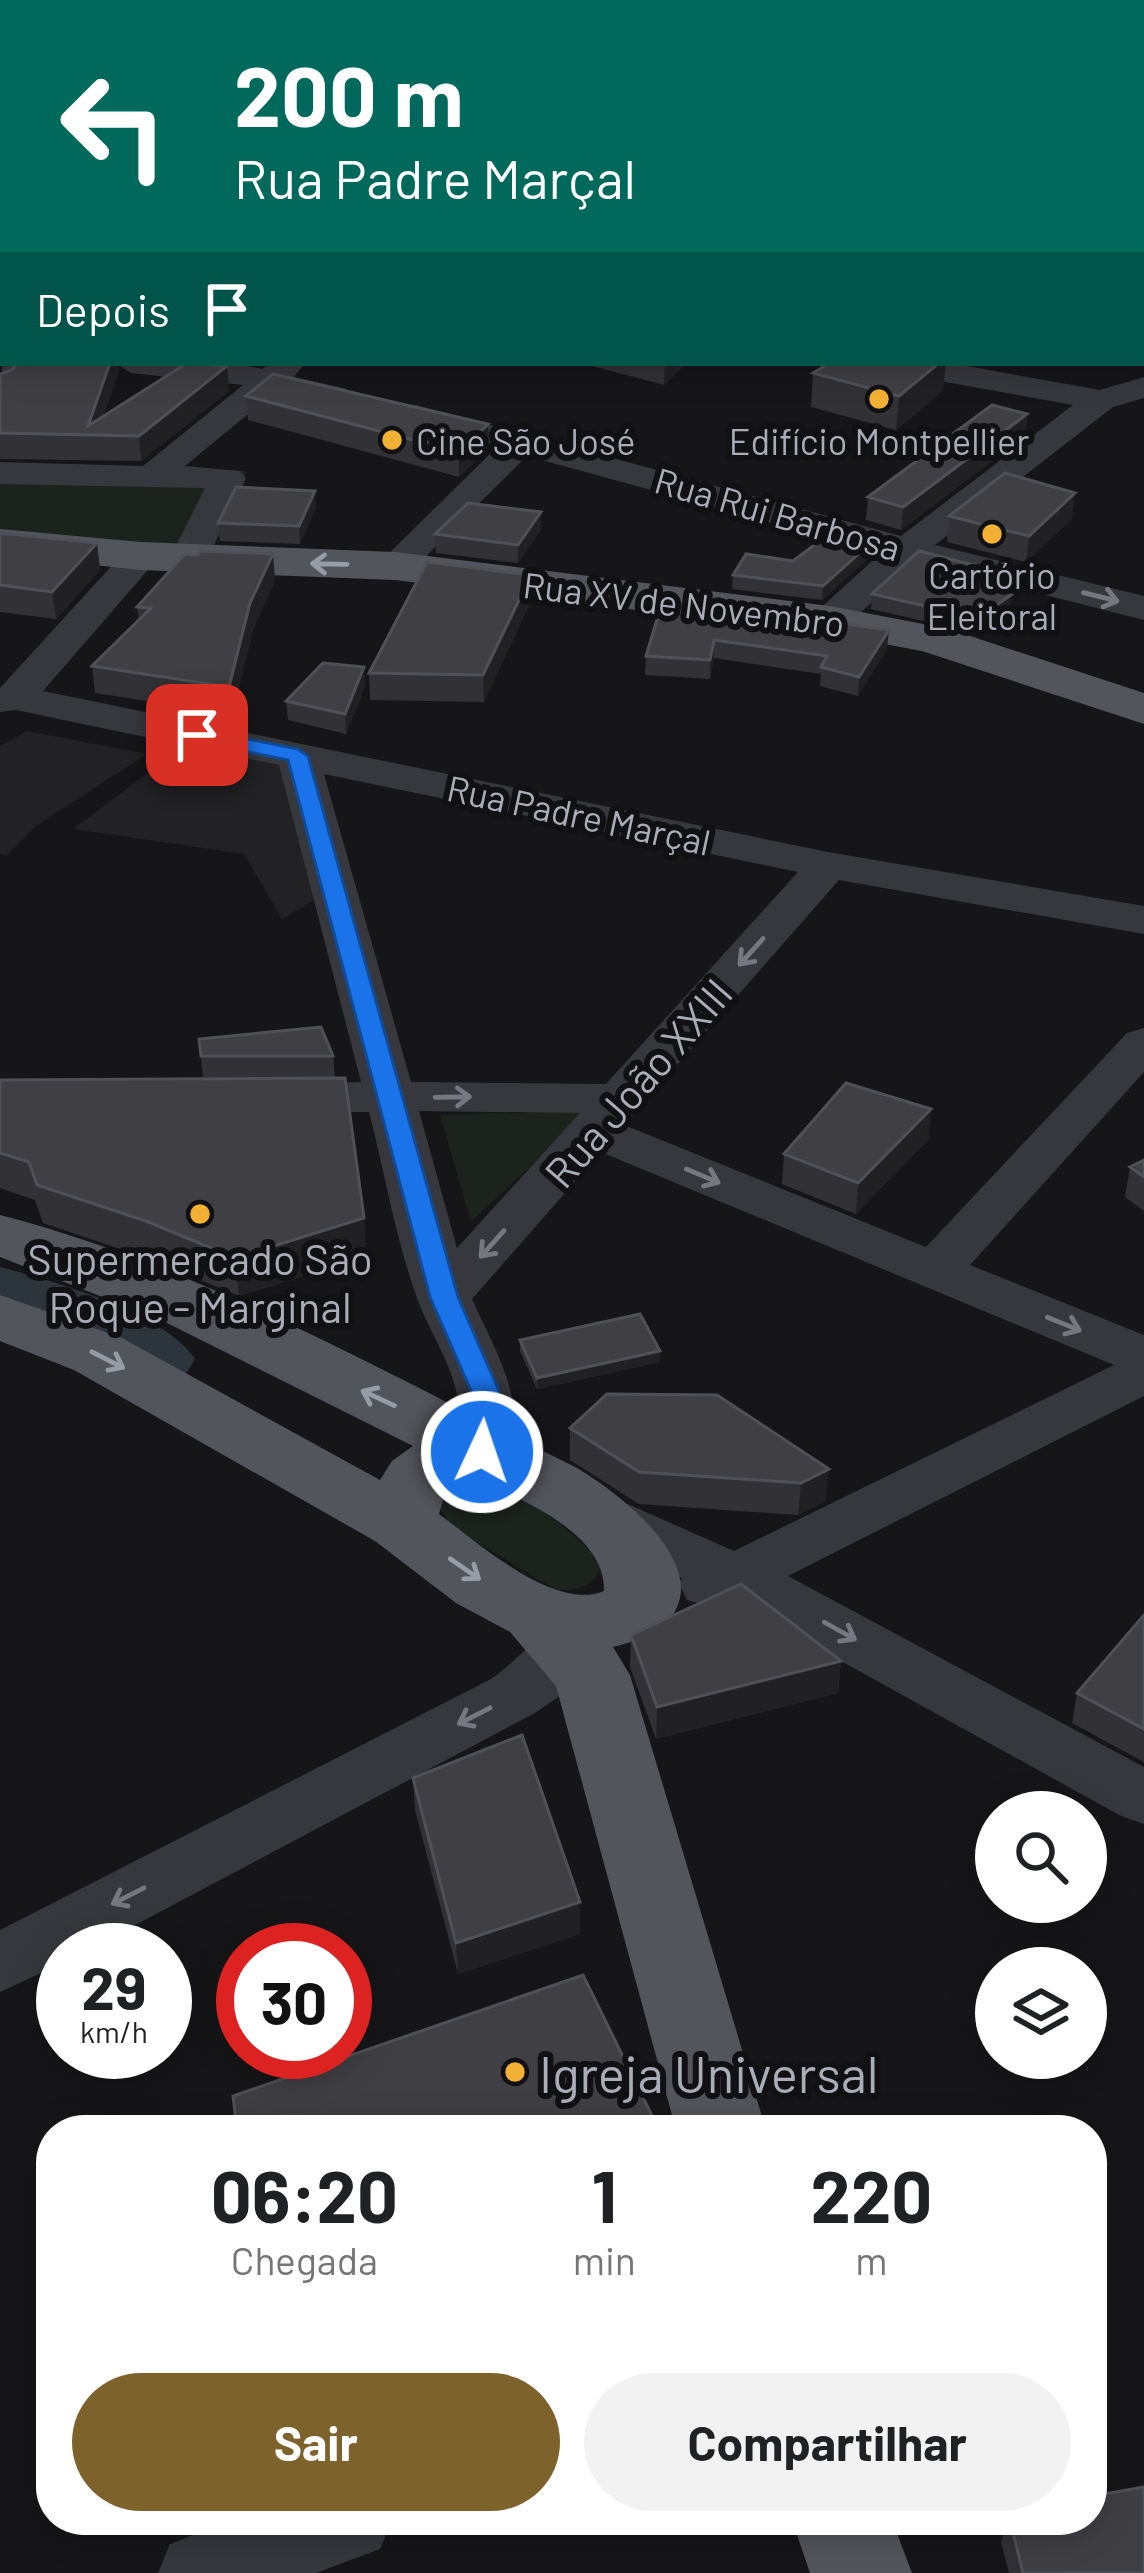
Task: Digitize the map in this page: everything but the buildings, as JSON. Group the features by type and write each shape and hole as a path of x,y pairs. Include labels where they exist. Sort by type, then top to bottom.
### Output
{"main road":[{"name":"Rua XV de Novembro","path":"0,542 129,555 394,566 830,620 932,639 1144,709"},
{"path":"0,1235 140,1288 401,1408 577,1500 614,1530 638,1562 644,1586 590,1633"},
{"path":"0,1317 98,1354 590,1633 717,2115"},
{"path":"401,1523 406,1488 420,1472 482,1452"},
{"path":"847,2535 861,2573"}],"street":[{"name":"Rua Rui Barbosa","path":"186,366 279,371 373,405 1144,608"},
{"path":"913,366 1101,400"},
{"path":"151,477 279,371"},
{"path":"830,620 907,549 1101,400 1144,387"},
{"path":"394,566 523,441"},
{"path":"0,473 228,478 189,558"},
{"path":"6,692 129,555"},
{"name":"Rua Padre Marçal","path":"6,692 828,865 1144,920"},
{"path":"298,756 444,1297 485,1391 488,1416 482,1430 482,1452"},
{"name":"Rua João XXIII","path":"444,1297 828,865"},
{"path":"933,1272 1144,1043"},
{"path":"232,1097 389,1099 608,1116 933,1272 1144,1356"},
{"path":"0,1963 512,1696 590,1633 737,1576 1144,1373"},
{"path":"577,1500 658,1545 737,1576 1144,1798"},
{"path":"200,2573 308,2535"}],"shaded area":[{"path":"0,465 247,471 203,554 0,536"},
{"path":"27,731 147,754 36,826 6,856 0,854 0,746"},
{"path":"198,735 297,756 333,889 282,919 244,854 73,829"},
{"path":"589,1111 471,1222 440,1115"},
{"path":"469,1480 502,1488 560,1524 601,1564 595,1578 578,1588 556,1590 452,1527 438,1505 442,1495"}],"waterway":[{"path":"0,1293 107,1335 153,1359"}],"place":[{"name":"Edifício Montpellier","path":"879,399"},
{"name":"Cine São José","path":"392,440"},
{"name":"Cartório Eleitoral","path":"992,534"},
{"name":"Supermercado São Roque - Marginal","path":"200,1214"},
{"name":"Igreja Universal","path":"515,2072"}],"route":[{"path":"197,735 298,756 444,1297 485,1391 488,1416 482,1430 482,1452"}]}
